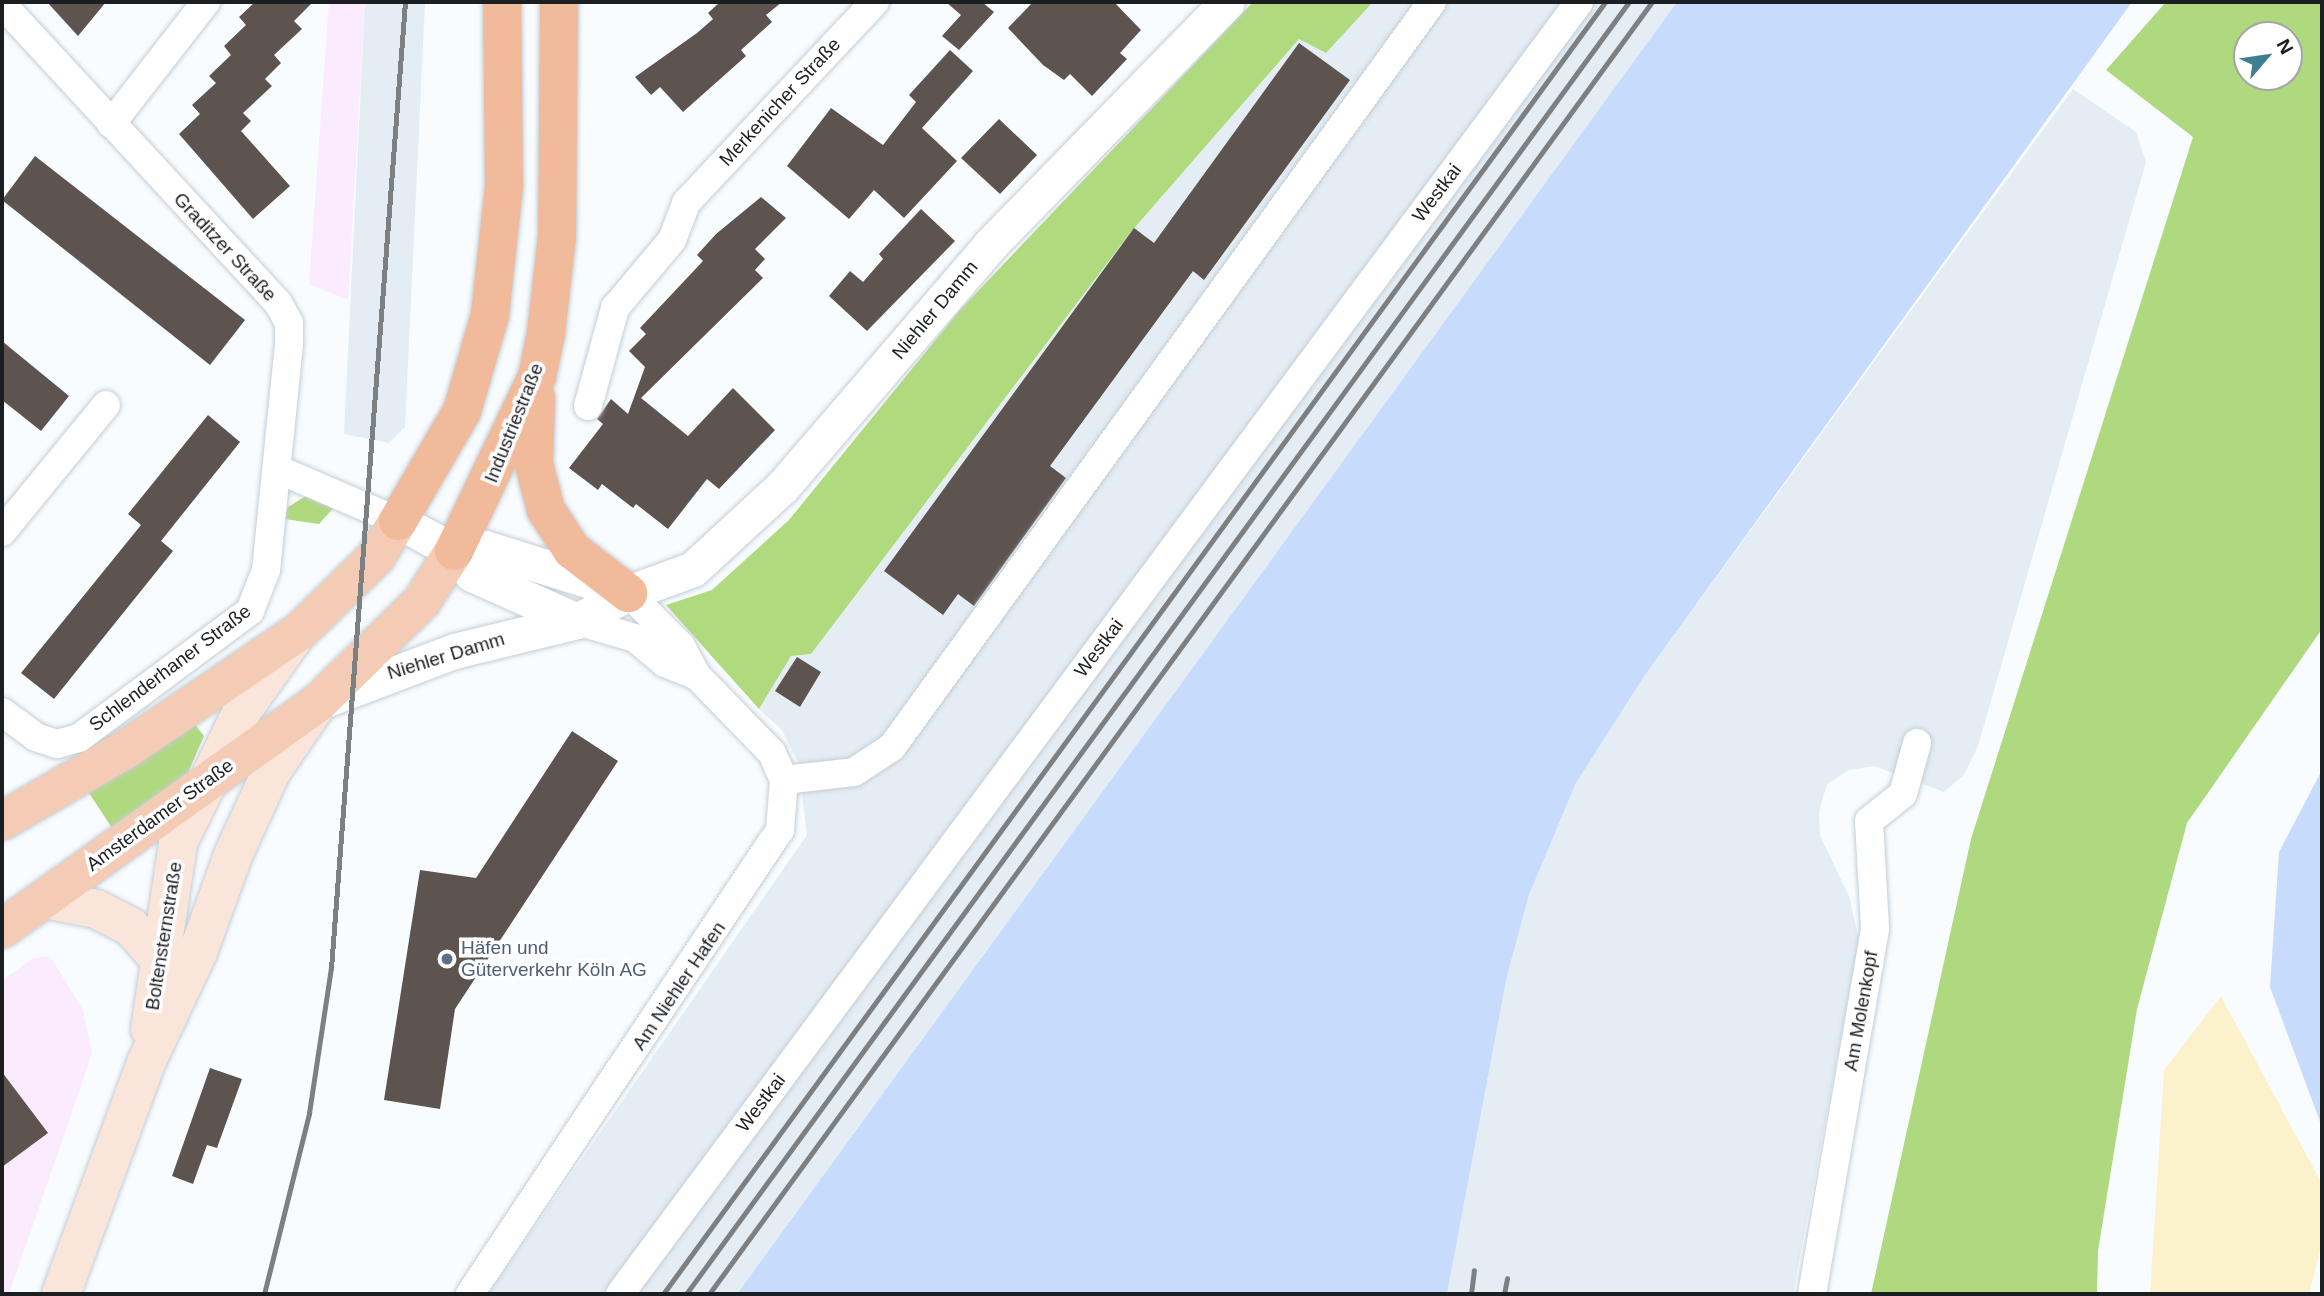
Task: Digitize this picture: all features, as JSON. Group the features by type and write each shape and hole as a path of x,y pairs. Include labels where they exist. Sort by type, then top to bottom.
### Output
{"highway":[{"path":"398,522 462,411 489,315 504,186 502,2"},
{"name":"Industriestraße","path":"454,551 537,377 557,237 559,2"},
{"path":"537,377 534,464 546,510 572,550 628,593"}],"main road":[{"path":"2,821 128,748 299,632 376,557 398,522"},
{"name":"Industriestraße","path":"319,702 422,601 454,551"},
{"name":"Boltensternstraße","path":"146,1063 159,959 178,843 242,711 299,632"},
{"name":"Boltensternstraße","path":"61,1294 146,1063 271,772 319,702"},
{"name":"Amsterdamer Straße","path":"2,929 319,702"},
{"path":"45,899 96,909 131,927 159,959"}],"street":[{"path":"111,124 206,2"},
{"name":"Merkenicher Straße","path":"588,406 615,308 672,240 686,203 876,2"},
{"name":"Niehler Damm","path":"319,702 429,659 577,621 628,593 693,569 731,538 834,430 990,245 1227,2"},
{"path":"454,551 485,548 628,593 681,646 697,676 751,727 785,780 854,772 892,747 1432,2"},
{"name":"Westkai","path":"620,1294 1579,2"},
{"name":"Graditzer Straße","path":"2,4 278,303 289,323 277,469"},
{"path":"2,532 106,405"},
{"path":"277,469 398,522 454,551 472,574 577,621 635,638 666,663 697,676"},
{"name":"Schlenderhaner Straße","path":"2,712 36,737 57,744 79,738 250,611 266,570 277,469"},
{"name":"Am Molenkopf","path":"1812,1294 1875,928 1869,821 1903,794 1917,743"},
{"name":"Am Niehler Hafen","path":"470,1294 742,893 780,830 785,780"}],"shaded area":[{"path":"329,2 365,2 348,300 309,284"},
{"path":"365,2 425,2 405,427 389,443 344,434"},
{"path":"1373,2 1677,2 737,1294 488,1294 807,835 798,762 782,730 759,709 791,656 811,654 1130,233 1299,39 1326,52"},
{"path":"2073,89 2136,132 2146,162 1978,746 1964,775 1944,792 1874,766 1849,770 1827,784 1819,812 1820,836 1849,896 1859,940 1793,1294 1447,1294 1507,976 1529,895 1576,783 1645,675"},
{"path":"50,956 83,1010 92,1054 9,1294 2,1294 2,981 33,958"}],"green space":[{"path":"1253,2 1373,2 1326,53 1299,39 1130,233 811,654 791,656 759,709 666,605 712,590 789,520 959,311"},
{"path":"2166,2 2322,2 2322,629 2187,823 2137,1009 2098,1251 2097,1294 1871,1294 1971,839 2193,137 2106,70"},
{"path":"309,494 338,503 319,524 284,519 288,507"},
{"path":"192,721 204,736 187,775 112,828 87,790"}],"sand":[{"path":"2221,996 2322,1184 2322,1244 2309,1294 2150,1294 2164,1070"}],"water":[{"path":"1677,2 2132,2 1645,675 1576,783 1529,895 1507,976 1447,1294 737,1294"},
{"path":"2322,770 2322,1127 2270,987 2279,852"}],"building":[{"path":"47,2 106,2 78,36"},
{"path":"255,2 313,2 294,21 302,29 274,55 281,63 265,79 272,86 243,113 251,121 241,131 290,186 253,219 179,134 200,114 192,105 216,83 209,76 231,55 224,46 246,25 239,17"},
{"path":"720,2 782,2 766,15 772,22 741,50 746,56 683,112 660,87 651,95 635,77 713,19 708,13"},
{"path":"946,2 982,2 994,12 959,50 942,36 961,15"},
{"path":"1033,2 1114,2 1141,30 1120,53 1127,59 1092,96 1070,74 1064,80 1043,65 1008,28"},
{"path":"1299,43 1350,80 1204,280 1193,271 1050,466 1066,478 974,606 958,594 943,615 884,571 1134,228 1154,243"},
{"path":"950,50 973,71 922,128 957,161 904,218 874,190 849,219 787,166 831,108 883,145 916,102 909,95"},
{"path":"999,119 1037,155 1000,194 961,158"},
{"path":"35,156 245,320 210,365 2,200"},
{"path":"761,197 786,218 755,249 765,259 755,270 763,278 641,398 688,436 733,388 775,430 719,489 707,479 668,529 636,504 633,508 602,484 598,490 569,468 603,424 597,419 611,399 628,414 645,367 629,351 646,334 640,328 703,261 697,255 716,234"},
{"path":"921,209 955,241 867,331 829,296 850,271 863,282 883,259 879,254"},
{"path":"2,341 69,396 41,431 2,400"},
{"path":"208,415 240,442 161,541 173,551 54,699 21,673 141,525 128,514"},
{"path":"797,657 821,672 800,707 775,691"},
{"name":"Häfen und Güterverkehr Köln AG","path":"572,731 618,761 455,1009 440,1109 384,1100 420,870 476,878"},
{"path":"210,1068 242,1079 217,1148 207,1145 193,1184 172,1176"},
{"path":"2,1072 48,1133 2,1167"}],"railway":[{"path":"264,1294 309,1113 331,968 405,2"},
{"path":"663,1294 1605,2"},
{"path":"686,1294 1629,2"},
{"path":"709,1294 1652,2"},
{"path":"1471,1294 1474,1270"},
{"path":"1504,1294 1507,1278"}],"place":[{"name":"Häfen und Güterverkehr Köln AG","path":"447,959"}]}
